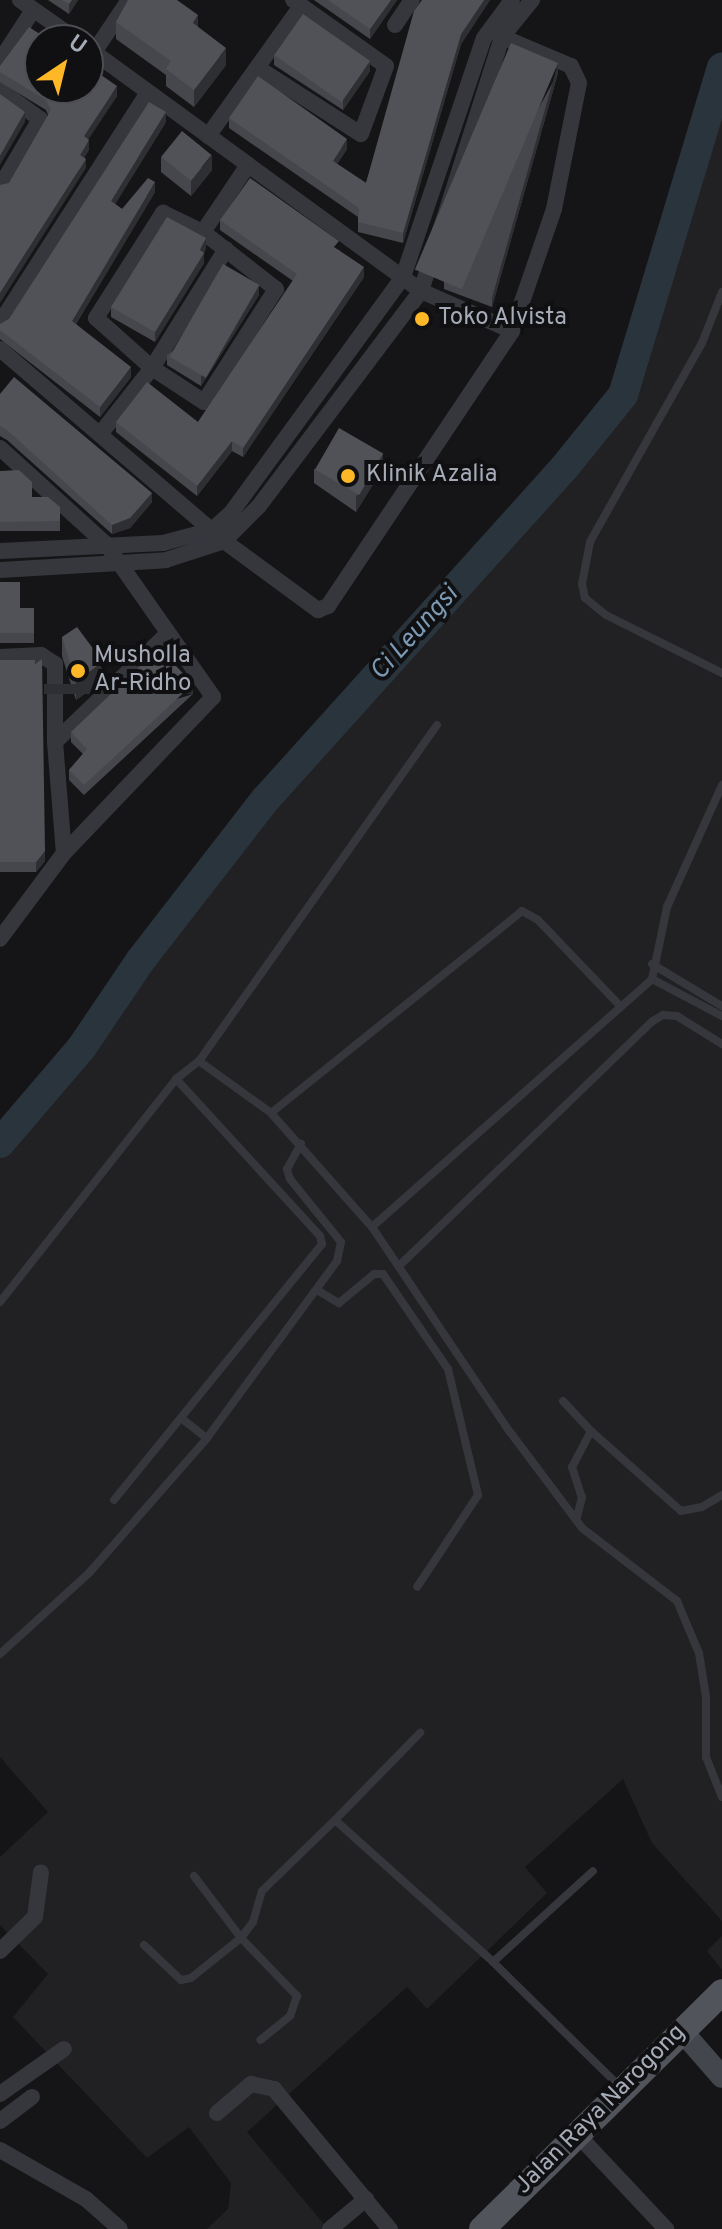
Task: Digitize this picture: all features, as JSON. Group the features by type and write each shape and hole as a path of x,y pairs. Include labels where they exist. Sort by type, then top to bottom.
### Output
{"main road":[{"name":"Jalan Raya Narogong","path":"482,2229 621,2088 722,1992"}],"street":[{"path":"104,33 129,0"},
{"path":"395,25 412,0"},
{"path":"0,551 163,543 218,535 403,277 484,38 512,0"},
{"path":"0,570 124,566 218,535 330,428 421,291 502,37 532,0"},
{"path":"208,136 258,68 297,3 386,66 361,134 258,68"},
{"path":"0,61 26,5 54,24"},
{"path":"0,349 218,535 313,608 328,606 512,331 554,209 579,83 571,66 502,37"},
{"path":"104,60 421,291 512,331"},
{"path":"0,90 40,119 0,187"},
{"path":"0,323 147,94"},
{"path":"203,232 248,165"},
{"path":"169,214 203,232 226,249 273,284 274,295 204,402 152,368 96,318 157,217 169,214"},
{"path":"101,433 152,368 226,249"},
{"path":"0,448 8,461 106,544 124,566 166,635 211,691 211,703 64,853 0,939"},
{"path":"55,742 166,635"},
{"path":"0,657 41,655 55,664 55,742 64,853"},
{"path":"0,1951 35,1917 41,1872"},
{"path":"681,2030 722,2077"},
{"path":"0,2094 64,2049"},
{"path":"217,2113 251,2084 265,2083 390,2229"},
{"path":"0,2121 32,2097"},
{"path":"576,2133 666,2229"},
{"path":"0,2150 86,2199 120,2229"},
{"path":"330,2229 366,2199"}],"lane":[{"path":"722,292 702,343 590,542 582,584 585,598 606,615 722,673"},
{"path":"0,1302 176,1079 199,1061 437,725"},
{"path":"372,1227 652,979 652,964 667,907 722,785"},
{"path":"271,1113 522,911 538,920 621,1007"},
{"path":"652,964 722,1006"},
{"path":"652,979 722,1016"},
{"path":"400,1265 653,1021 663,1015 677,1016 722,1044"},
{"path":"199,1061 271,1113 301,1144 400,1265 510,1432 577,1517 582,1528 653,1579 681,1608 699,1653 706,1697 706,1757 722,1797"},
{"path":"114,1500 322,1244 320,1236 176,1079"},
{"path":"0,1654 89,1573 207,1438 337,1261 341,1242 290,1179 287,1169 301,1144"},
{"path":"317,1290 339,1303 374,1274 383,1274 448,1369 478,1495 417,1587"},
{"path":"563,1401 591,1431 681,1511 702,1507 722,1495"},
{"path":"181,1418 207,1438"},
{"path":"577,1517 582,1497 572,1467 591,1431"},
{"path":"144,1945 187,1980 241,1938 253,1922 262,1891 420,1733"},
{"path":"335,1820 493,1962 621,2088"},
{"path":"493,1962 593,1871"},
{"path":"194,1876 241,1938 297,1996 290,2016 260,2040"}],"shaded area":[{"path":"722,68 722,1921 652,1843 623,1779 525,1867 547,1893 427,2009 407,1987 247,2132 328,2229 207,2229 228,2209 231,2183 189,2127 147,2158 13,2017 48,1974 0,1925 0,1857 48,1812 0,1757 0,1143 82,1047 218,862 623,395"},
{"path":"722,1936 722,1970 707,1951"}],"building":[{"path":"128,0 177,0 198,15 193,23 226,48 194,90 166,69 171,61 116,22"},
{"path":"328,0 391,0 370,29"},
{"path":"422,0 484,0 461,34 403,233 358,222 359,208 229,118 258,76 347,139 333,161 366,183 414,11"},
{"path":"303,14 370,61 341,102 274,55"},
{"path":"24,34 24,87 0,72 0,66"},
{"path":"511,43 558,63 462,289 415,269"},
{"path":"104,77 117,86 84,136 89,140 80,155 86,159 0,293 0,185 9,183 51,110 48,104 104,104"},
{"path":"0,94 25,112 0,156"},
{"path":"149,102 166,112 111,201 122,209 148,178 155,182 72,321 131,367 100,407 0,330 0,324 9,319"},
{"path":"182,131 212,155 191,181 161,157"},
{"path":"250,178 339,241 334,247 364,267 243,448 232,441 197,486 116,422 147,382 198,422 297,274 220,220"},
{"path":"167,217 206,238 200,250 204,253 155,332 111,307"},
{"path":"223,264 259,285 206,378 170,357"},
{"path":"14,377 152,493 130,518 112,525 0,426 0,394"},
{"name":"Klinik Azalia","path":"339,428 383,453 359,495 315,470"},
{"path":"19,470 32,482 32,497 48,497 60,507 60,521 0,522 0,471"},
{"path":"0,582 20,582 20,608 34,608 34,633 0,633"},
{"path":"77,627 103,662 76,681 62,637"},
{"path":"159,648 193,684 84,785 69,770 87,749 71,732"},
{"path":"42,659 45,851 36,862 0,862 0,660 35,660 35,664"}],"waterway":[{"name":"Ci Leungsi","path":"0,1143 82,1047 140,961 265,800 564,468 623,395 722,68"}],"place":[{"name":"Toko Alvista","path":"422,319"},
{"name":"Klinik Azalia","path":"348,476"},
{"name":"Musholla Ar-Ridho","path":"78,671"}]}
